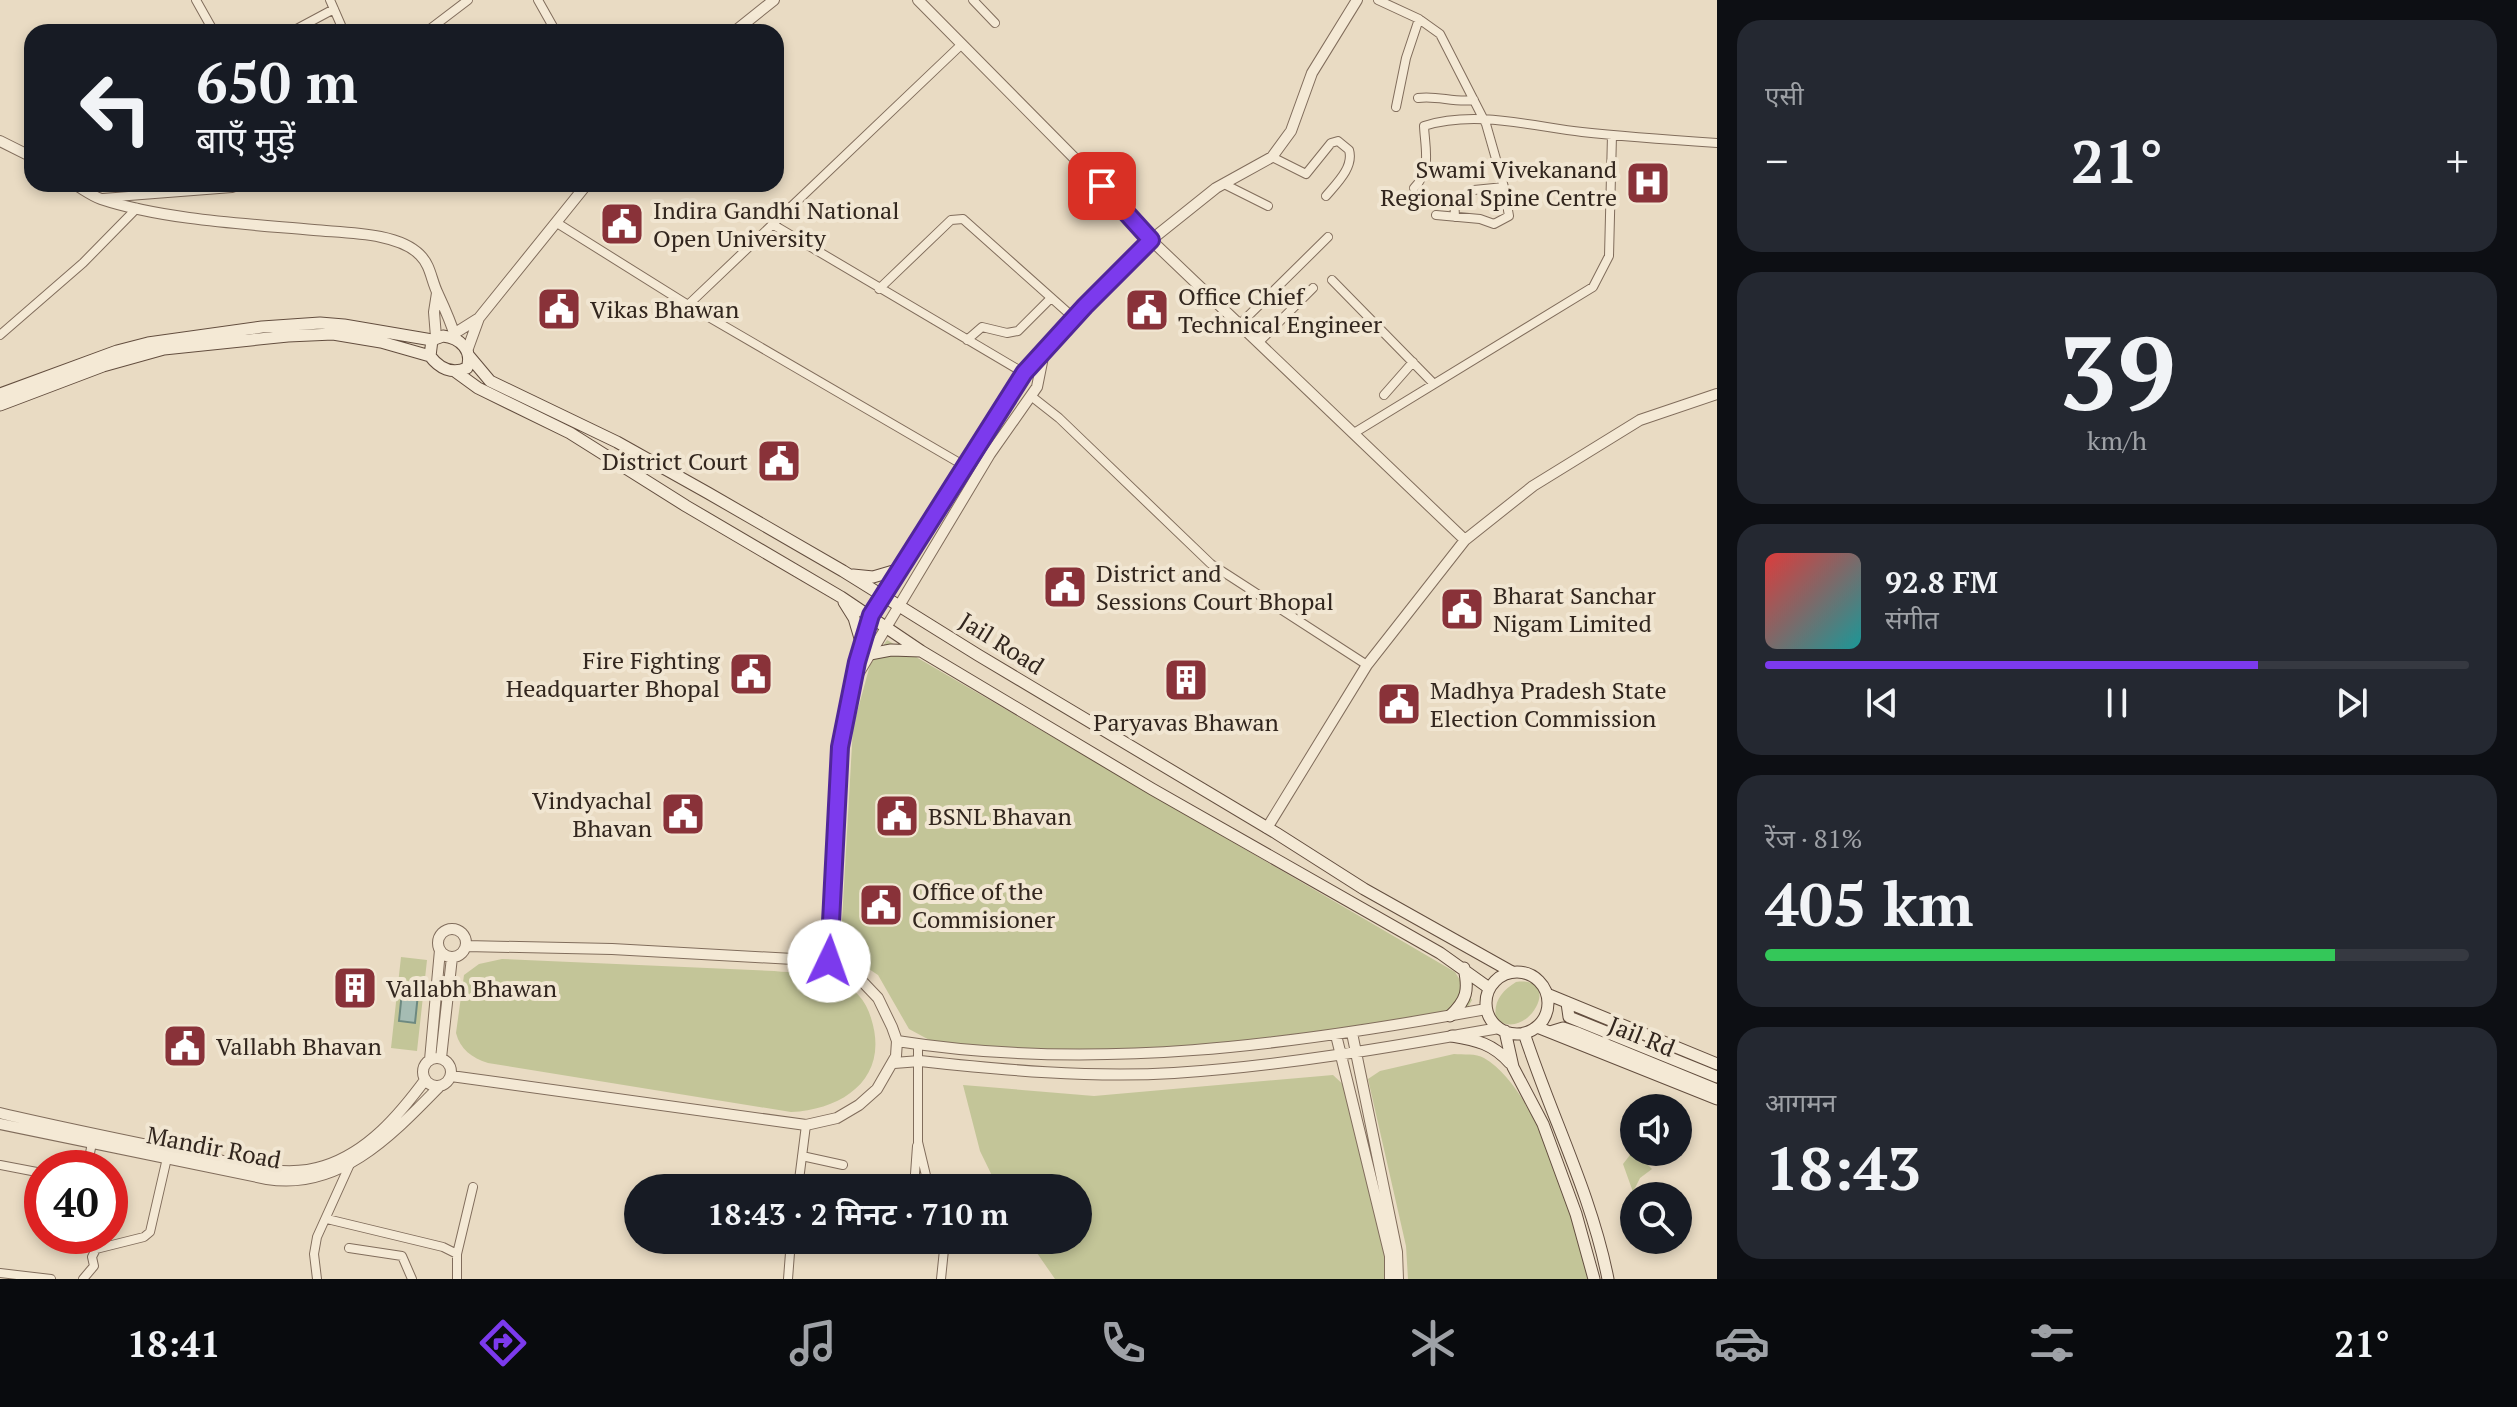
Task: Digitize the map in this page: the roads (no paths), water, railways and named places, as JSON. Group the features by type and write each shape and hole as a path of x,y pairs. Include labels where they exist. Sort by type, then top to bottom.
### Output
{"main road":[{"path":"0,394 138,345 262,327 320,323 434,339 453,336 468,354 467,368 456,372 438,365 430,356 381,342 333,334 164,349 103,366 0,405"},
{"path":"430,356 434,339"},
{"name":"Jail Road","path":"468,354 490,381 659,465 848,574 1364,889 1512,972"},
{"name":"Jail Road","path":"456,372 478,388 570,433 686,506 871,615 921,651 1152,789 1464,968 1489,988"},
{"path":"848,574 873,577 900,569"},
{"path":"841,597 854,618 866,650 921,651"},
{"path":"1450,1016 1465,999 1468,987 1464,968"},
{"path":"1502,1030 1524,1033 1537,1027 1547,1012 1544,986 1533,976 1512,972 1496,979 1489,988 1486,1009 1489,1018 1502,1030 1513,1067 1543,1124 1576,1214 1594,1279"},
{"path":"1547,994 1717,1064"},
{"path":"1550,1032 1566,1022 1567,1003"},
{"name":"Jail Rd","path":"1566,1022 1717,1077"},
{"name":"Jail Rd","path":"1566,1022 1717,1090"},
{"path":"1537,1027 1717,1099"},
{"path":"1524,1033 1544,1094 1570,1149 1590,1206 1608,1279"},
{"path":"1452,1036 1480,1040 1499,1050 1513,1067"}],"street":[{"path":"196,0 210,24"},
{"path":"330,0 341,24"},
{"path":"439,24 468,0"},
{"path":"538,0 551,24"},
{"path":"744,24 774,0"},
{"path":"918,0 1102,186 1151,240 1465,540"},
{"path":"973,0 995,23"},
{"path":"829,961 840,747 852,685 866,650 871,615 1024,373 1151,240 1224,184 1272,157 1291,131 1312,73 1357,0"},
{"path":"1378,0 1419,19 1440,34 1484,120 1504,187 1509,216 1494,224 1480,219 1436,215"},
{"path":"306,24 334,9"},
{"path":"1396,107 1406,58 1419,19"},
{"path":"688,305 962,44"},
{"path":"1418,98 1462,102 1474,100"},
{"path":"1414,188 1423,178 1428,153 1424,126 1446,122 1484,120 1717,143"},
{"path":"1354,433 1593,287 1609,256 1612,135"},
{"path":"0,141 24,153"},
{"path":"1272,157 1306,174 1331,143 1338,141 1349,150 1351,159 1326,196"},
{"path":"1224,184 1268,206"},
{"path":"1474,190 1504,187"},
{"path":"87,192 98,199 137,208 218,221 363,235 404,243 420,255 429,267 437,293 446,307 453,336 479,318 581,192"},
{"path":"98,199 183,192"},
{"path":"1454,197 1455,217"},
{"path":"0,335 83,263 137,208"},
{"path":"879,289 951,220 957,218 963,219 1074,318"},
{"path":"557,223 688,305 963,465"},
{"path":"772,224 1024,373"},
{"path":"1240,324 1328,237"},
{"path":"1332,280 1434,384"},
{"path":"1259,342 1313,288"},
{"path":"434,339 437,293"},
{"path":"967,340 982,327 1007,333 1018,331 1051,298"},
{"path":"468,354 479,318"},
{"path":"866,650 900,606 990,454 1031,396 1039,380 1044,351"},
{"path":"1384,395 1413,362"},
{"path":"1267,828 1367,665 1465,540 1533,486 1640,420 1717,394"},
{"path":"1031,396 1059,418 1211,564 1367,665"},
{"path":"435,1059 438,939 448,929 462,932 466,946 461,954 452,957 440,950"},
{"path":"451,1076 806,1125 837,1118 877,1089 894,1063 897,1041 878,998 858,977 829,961 599,949 466,946"},
{"path":"435,1059 449,1065 451,1076 439,1087 425,1080 423,1069 435,1059 452,957"},
{"path":"897,1041 1069,1055 1143,1054 1221,1049 1352,1033 1486,1009"},
{"path":"894,1063 920,1061 1077,1073 1171,1073 1233,1068 1502,1030"},
{"path":"1352,1033 1397,1252 1398,1279"},
{"path":"1336,1035 1390,1256 1390,1279"},
{"path":"915,1174 918,1045"},
{"name":"Mandir Road","path":"8,1122 296,1172 336,1161 378,1135 406,1106 425,1080"},
{"name":"Mandir Road","path":"0,1113 8,1122 92,1143 285,1182 324,1175 350,1164 393,1134 439,1087"},
{"path":"800,1174 806,1125"},
{"path":"918,1142 926,1174"},
{"path":"91,1150 92,1143"},
{"path":"802,1156 843,1165"},
{"path":"83,1279 94,1266 92,1257 96,1249 144,1237 150,1232 167,1158"},
{"path":"317,1279 314,1254 317,1237 350,1164"},
{"path":"0,1165 24,1170"},
{"path":"457,1279 457,1254 473,1187"},
{"path":"327,1219 443,1247 457,1254"},
{"path":"349,1248 402,1256 412,1279"},
{"path":"788,1279 790,1254"},
{"path":"941,1279 944,1254"},
{"path":"0,1273 51,1279"}],"place":[{"name":"Swami Vivekanand Regional Spine Centre","path":"1648,183"},
{"name":"Indira Gandhi National Open University","path":"622,224"},
{"name":"Vikas Bhawan","path":"559,309"},
{"name":"Office Chief Technical Engineer","path":"1147,310"},
{"name":"District Court","path":"779,461"},
{"name":"District and Sessions Court Bhopal","path":"1065,587"},
{"name":"Bharat Sanchar Nigam Limited","path":"1462,609"},
{"name":"Fire Fighting Headquarter Bhopal","path":"751,674"},
{"name":"Paryavas Bhawan","path":"1186,680"},
{"name":"Madhya Pradesh State Election Commission","path":"1399,704"},
{"name":"Vindyachal Bhavan","path":"683,814"},
{"name":"BSNL Bhavan","path":"897,816"},
{"name":"Office of the Commisioner","path":"881,905"},
{"name":"Vallabh Bhawan","path":"355,988"},
{"name":"Vallabh Bhavan","path":"185,1046"}]}
